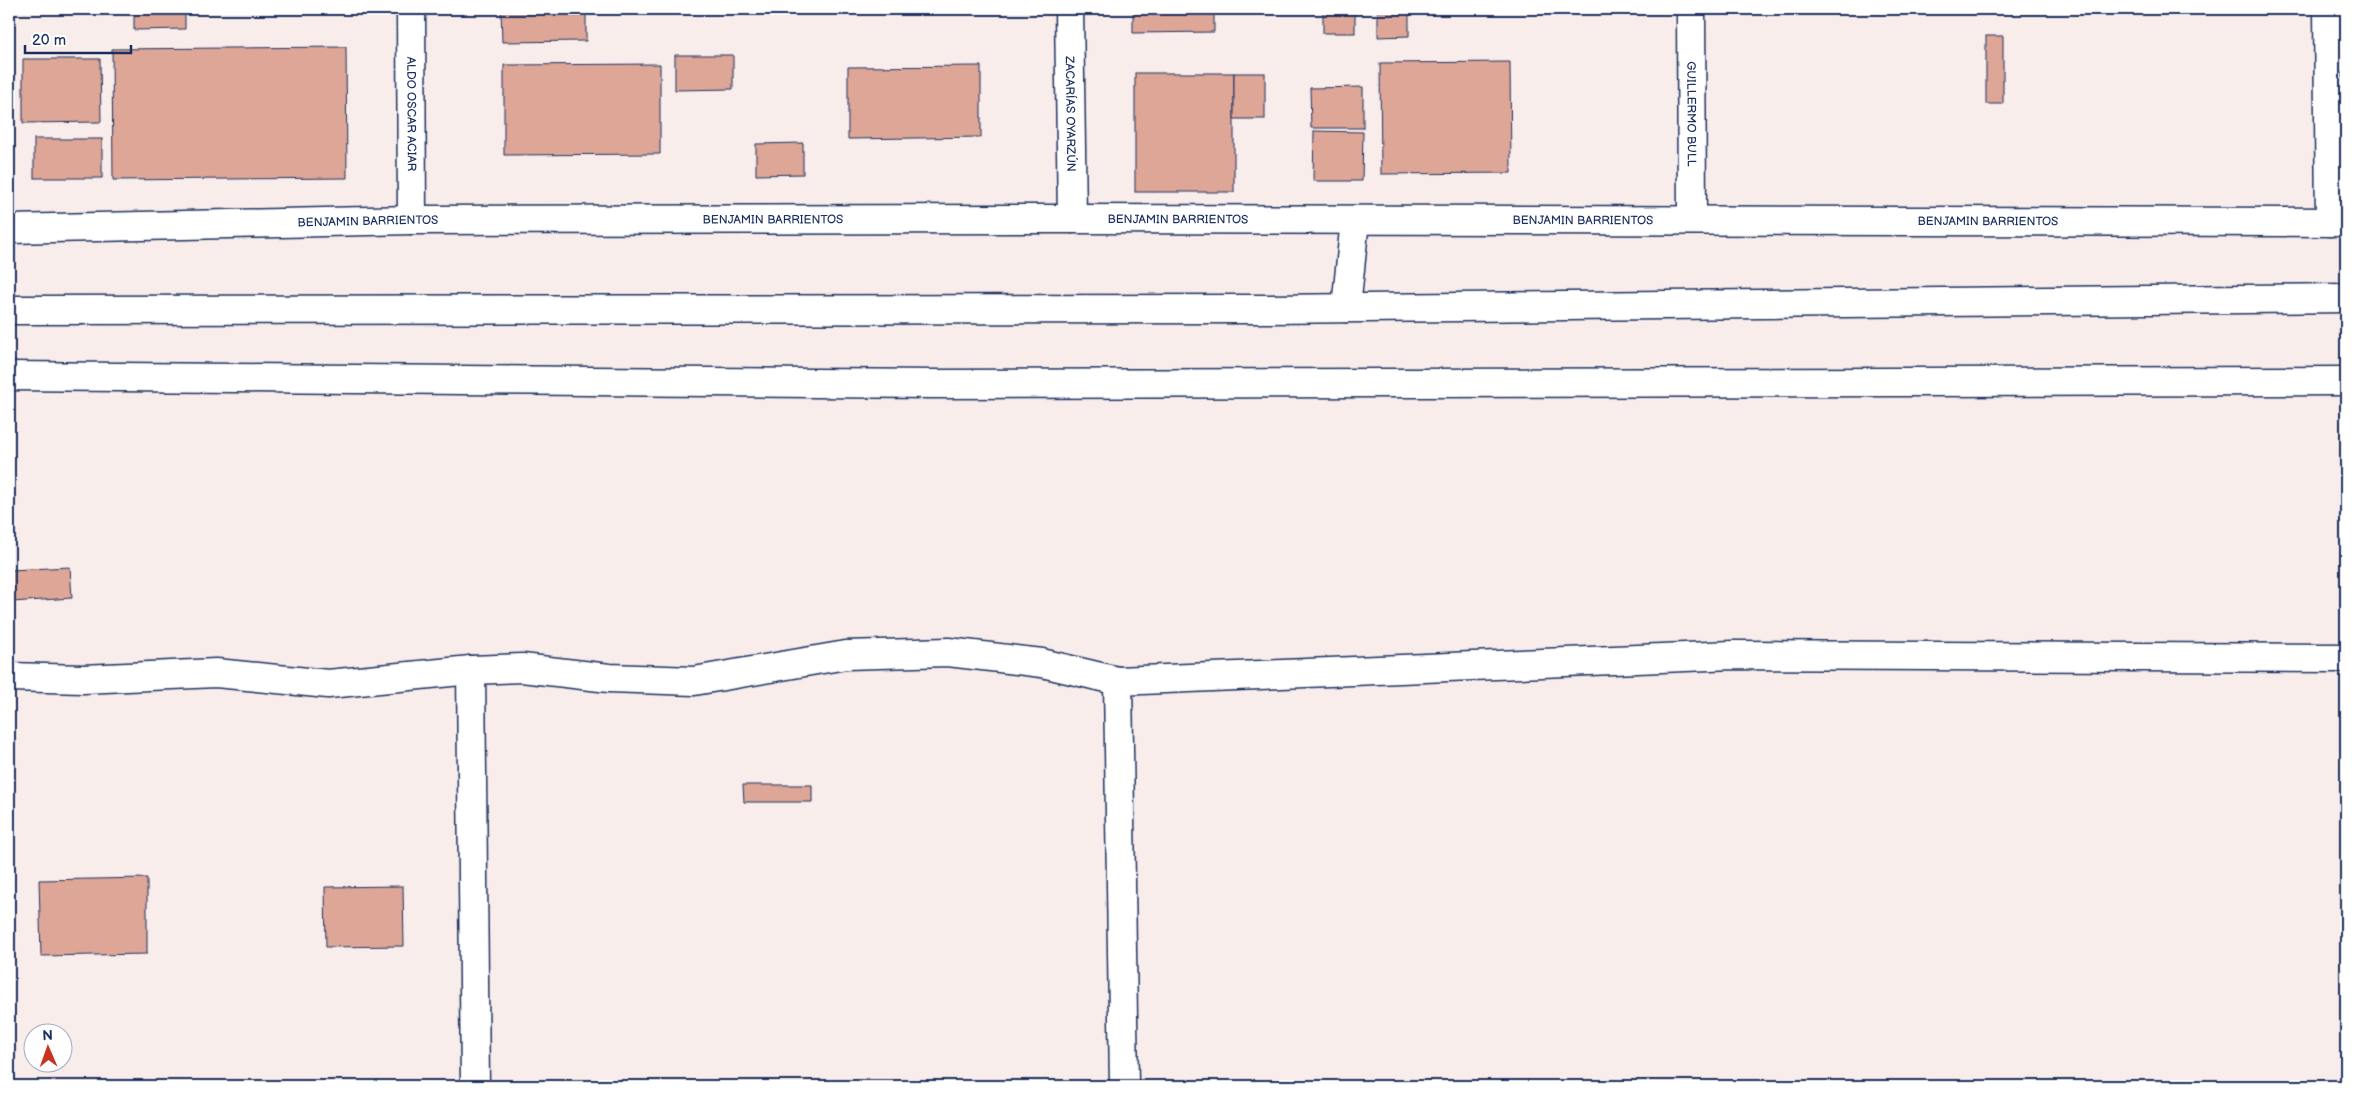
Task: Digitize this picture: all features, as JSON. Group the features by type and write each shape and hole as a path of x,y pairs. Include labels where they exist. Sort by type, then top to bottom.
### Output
{"street":[{"name":"ALDO OSCAR ACIAR","path":"411,9 412,220"},
{"name":"ZACARÍAS OYARZÚN","path":"1069,9 1072,219"},
{"name":"GUILLERMO BULL","path":"1691,9 1692,220"},
{"path":"2328,9 2338,222"},
{"name":"BENJAMIN BARRIENTOS","path":"9,229 412,220 1072,219 2338,222"},
{"path":"1346,308 1356,220"},
{"path":"9,310 1346,308 2346,298"},
{"path":"9,376 933,384 2346,381"},
{"path":"9,677 83,679 216,673 328,684 471,670 522,668 610,678 694,681 846,655 948,652 1042,663 1118,681 1733,655 2346,658"},
{"path":"471,670 475,1086"},
{"path":"1118,681 1124,1086"}],"building":[{"path":"134,9 185,9 185,29 134,30"},
{"path":"501,9 586,9 586,41 502,42"},
{"path":"1133,9 1214,9 1214,32 1133,33"},
{"path":"1323,9 1355,9 1355,33 1323,33"},
{"path":"1378,9 1409,9 1409,36 1378,37"},
{"path":"1986,36 2003,36 2003,104 1986,104"},
{"path":"346,47 347,178 113,180 112,49"},
{"path":"675,55 733,55 733,89 675,90"},
{"path":"23,59 100,59 101,122 23,123"},
{"path":"1510,62 1511,173 1381,174 1380,63"},
{"path":"660,64 660,154 504,155 504,65"},
{"path":"981,66 981,137 848,139 848,67"},
{"path":"1135,73 1234,73 1234,192 1135,192"},
{"path":"1234,73 1265,73 1265,119 1234,119"},
{"path":"1363,87 1363,128 1311,128 1310,88"},
{"path":"1314,131 1363,132 1362,181 1313,181"},
{"path":"34,139 102,139 102,178 34,178"},
{"path":"803,143 803,174 756,175 756,144"},
{"path":"70,567 72,598 12,602 10,570"},
{"path":"743,785 812,785 812,802 744,802"},
{"path":"147,878 147,954 41,956 39,880"},
{"path":"403,886 404,946 326,947 325,887"}]}
